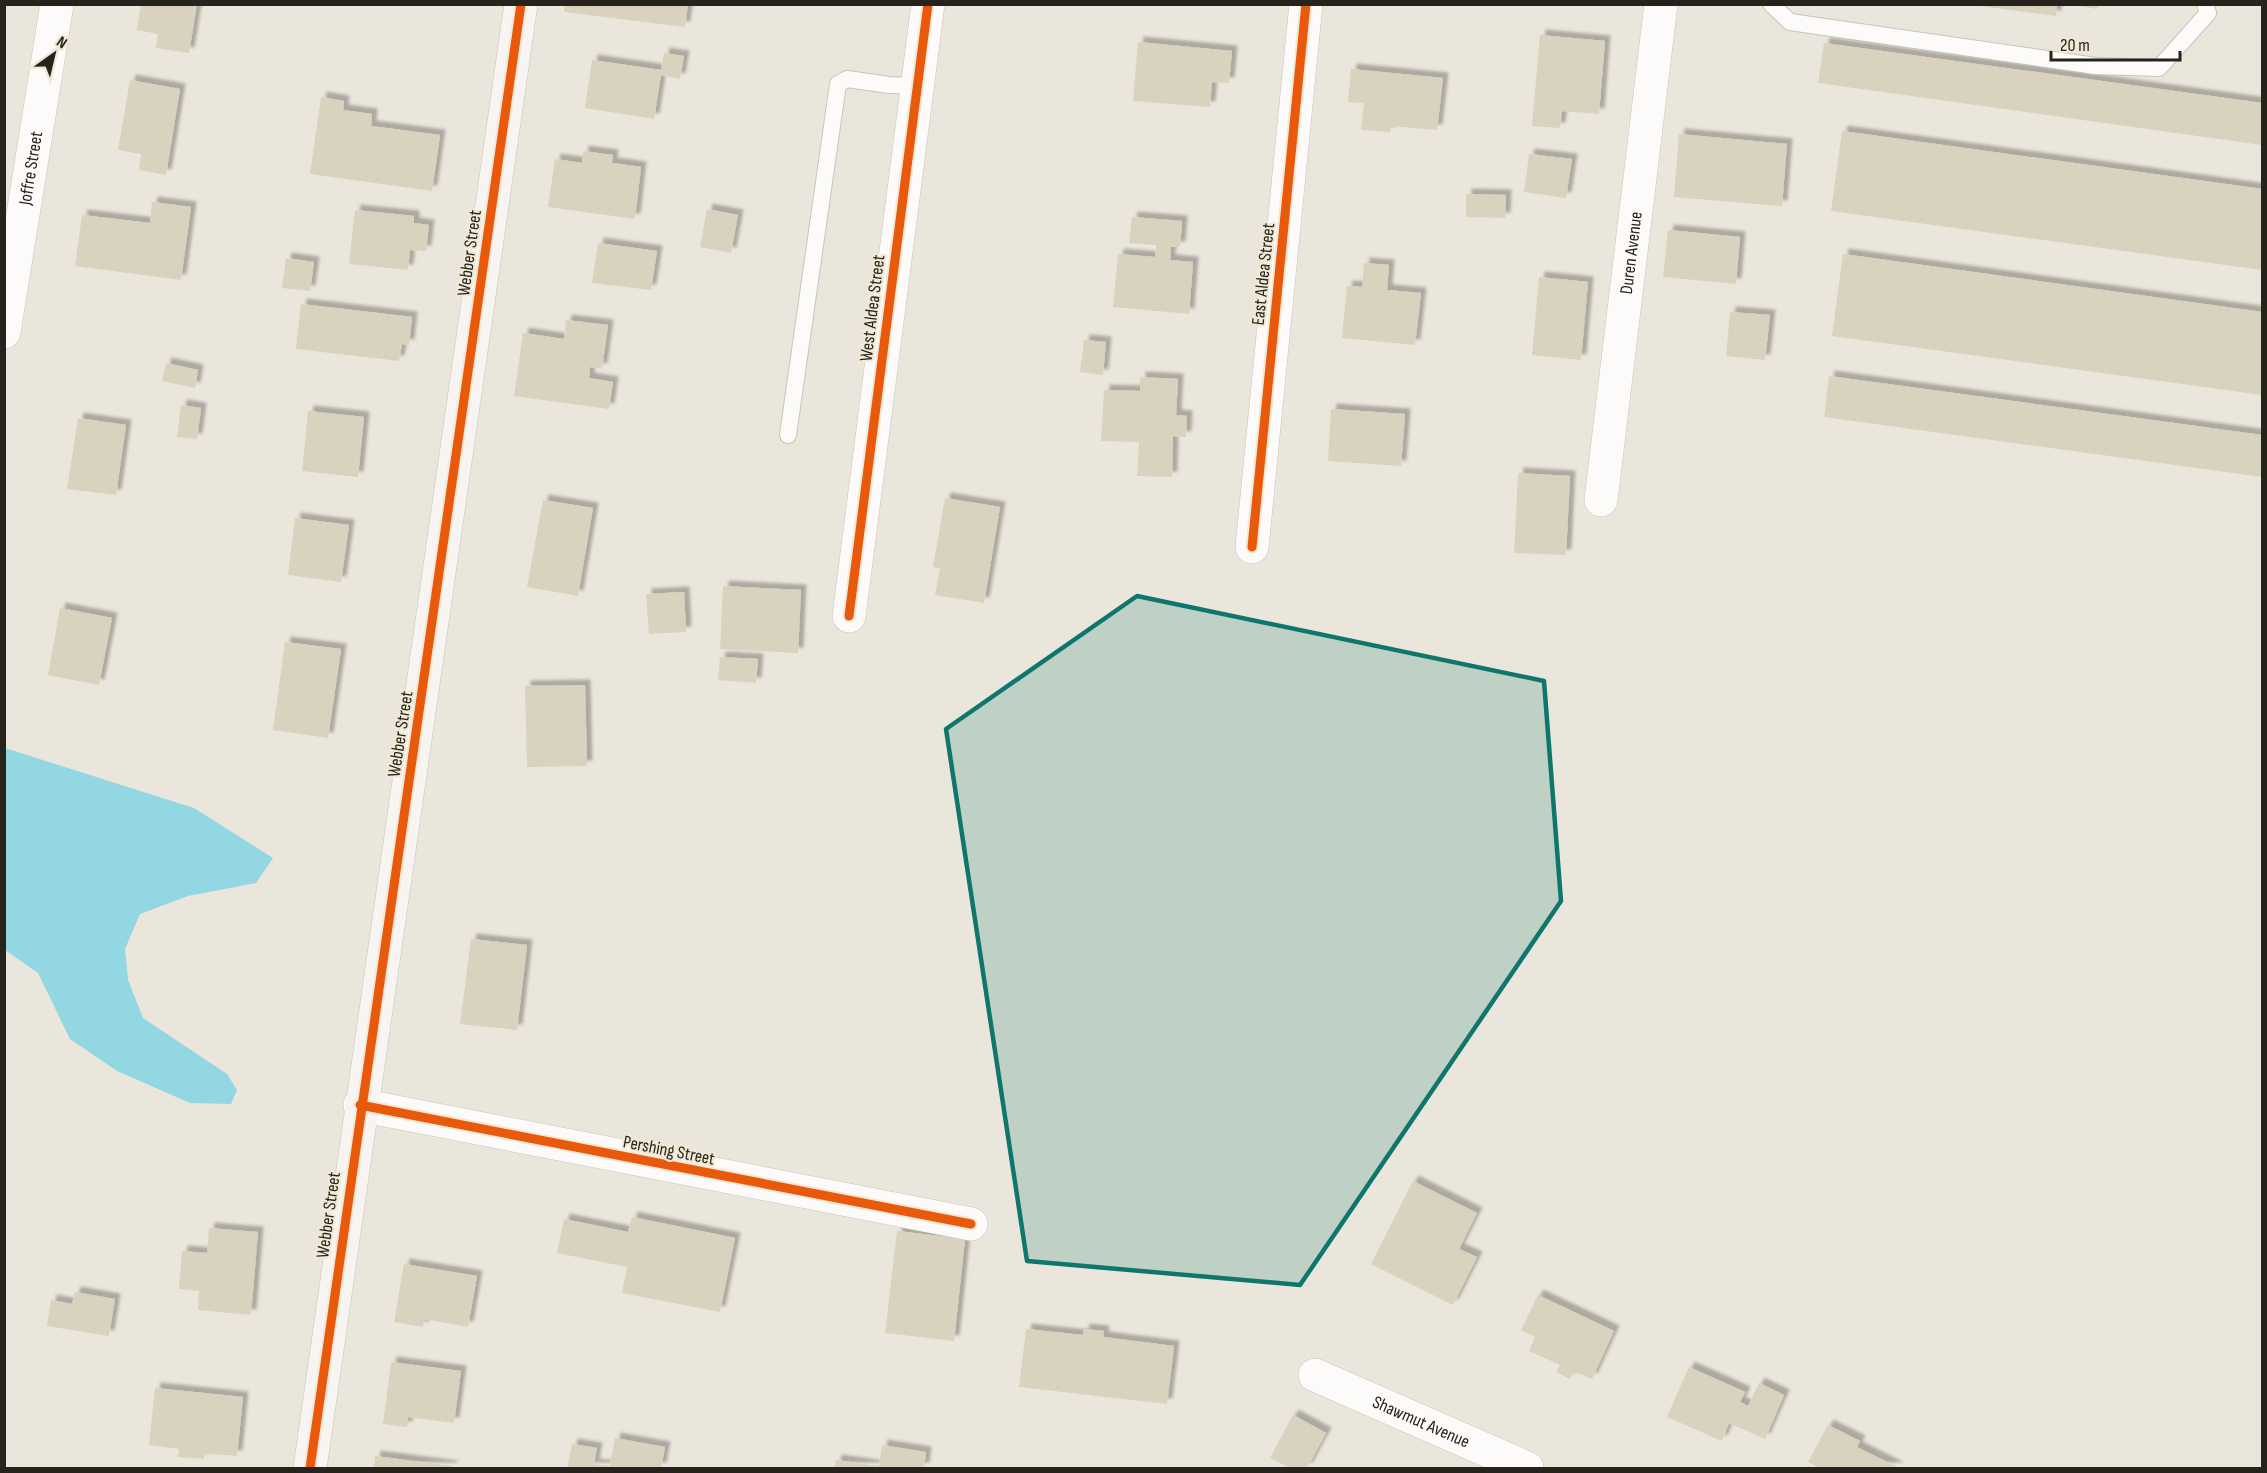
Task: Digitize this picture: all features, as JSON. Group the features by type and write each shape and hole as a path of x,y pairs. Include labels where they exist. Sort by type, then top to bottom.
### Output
{"street":[{"name":"Joffre Street","path":"4,332 57,4"},
{"name":"Webber Street","path":"310,1468 360,1105 424,683 521,4"},
{"name":"West Aldea Street","path":"849,616 928,4"},
{"name":"East Aldea Street","path":"1252,547 1306,4"},
{"name":"Duren Avenue","path":"1600,500 1661,4"},
{"name":"Pershing Street","path":"360,1105 971,1224"},
{"name":"Shawmut Avenue","path":"1315,1375 1487,1460 1527,1468"}],"lane":[{"path":"1770,4 1790,22 2096,66 2159,68 2208,13 2205,4"},
{"path":"788,435 838,84 847,79 917,86"}],"highlighted area":[{"path":"1137,596 1544,681 1561,901 1300,1285 1027,1261 946,729"}],"water":[{"path":"5,748 194,808 273,858 256,883 188,896 140,914 125,949 128,980 143,1018 227,1074 237,1090 231,1104 190,1103 117,1071 70,1039 38,973 5,950"}],"building":[{"path":"141,4 197,4 189,53 156,48 158,34 137,30"},
{"path":"565,4 688,4 685,27 564,12"},
{"path":"1964,4 2057,4 2056,16"},
{"path":"2068,4 2098,4 2097,9"},
{"path":"1540,35 1605,41 1599,114 1562,111 1560,128 1532,126"},
{"path":"1138,42 1232,51 1229,83 1212,82 1210,107 1133,101"},
{"path":"1824,43 2262,103 2262,145 1818,83"},
{"path":"664,53 684,56 680,79 661,75 654,119 585,108 592,60 661,70"},
{"path":"1351,69 1443,78 1437,130 1391,126 1390,132 1361,130 1364,103 1348,102"},
{"path":"130,80 180,89 166,175 139,170 141,154 118,150"},
{"path":"321,97 344,101 343,110 372,114 371,126 440,135 432,191 310,174"},
{"path":"1842,131 2262,189 2262,270 1831,211"},
{"path":"1679,134 1787,144 1782,206 1674,197"},
{"path":"583,151 613,155 612,163 641,167 635,219 548,207 555,159 582,163"},
{"path":"1529,154 1572,159 1566,198 1524,192"},
{"path":"1466,194 1506,195 1505,218 1466,217"},
{"path":"152,202 191,207 181,280 75,266 82,215 150,223"},
{"path":"707,209 738,215 731,253 700,247"},
{"path":"355,210 414,216 414,223 429,225 426,251 410,250 408,270 349,264"},
{"path":"1132,217 1182,221 1180,247 1171,247 1170,260 1193,262 1189,314 1113,307 1118,254 1155,257 1156,245 1129,243"},
{"path":"1668,230 1740,237 1736,284 1663,277"},
{"path":"598,243 657,251 651,290 592,283"},
{"path":"1843,254 2262,312 2262,395 1832,336"},
{"path":"286,258 314,262 310,291 282,288"},
{"path":"1364,263 1389,265 1387,290 1421,293 1415,345 1342,338 1347,286 1362,287"},
{"path":"1539,277 1588,282 1581,360 1532,355"},
{"path":"301,304 412,317 409,345 402,344 399,361 296,349"},
{"path":"1730,312 1770,315 1765,360 1726,356"},
{"path":"566,320 608,325 602,369 590,367 589,378 613,382 609,409 514,396 523,333 564,339"},
{"path":"1084,340 1106,342 1103,375 1080,372"},
{"path":"166,363 198,370 195,388 162,381"},
{"path":"1829,376 2262,435 2262,477 1824,417"},
{"path":"1140,377 1178,379 1176,415 1187,416 1186,437 1173,436 1172,477 1137,476 1139,442 1101,441 1104,390 1140,391"},
{"path":"181,405 201,408 197,439 177,437"},
{"path":"1331,409 1405,414 1401,466 1328,461"},
{"path":"308,411 364,417 358,477 302,471"},
{"path":"78,418 126,425 116,495 67,489"},
{"path":"1518,473 1570,476 1566,555 1514,553"},
{"path":"945,498 1000,507 984,603 935,595 940,568 933,567"},
{"path":"543,500 593,508 578,596 527,587"},
{"path":"295,518 349,525 341,582 288,575"},
{"path":"723,586 801,590 798,653 720,649"},
{"path":"684,592 686,632 649,634 646,594"},
{"path":"60,608 112,618 99,685 48,675"},
{"path":"285,642 341,649 328,738 273,730"},
{"path":"720,657 758,659 756,683 718,680"},
{"path":"585,685 587,766 527,767 525,686"},
{"path":"471,939 527,945 517,1030 460,1024"},
{"path":"1413,1181 1477,1213 1459,1249 1477,1257 1453,1305 1371,1264"},
{"path":"632,1217 735,1238 720,1312 622,1293 627,1267 557,1253 564,1219 628,1232"},
{"path":"209,1228 258,1232 251,1315 198,1310 199,1291 179,1289 182,1251 207,1253"},
{"path":"897,1231 965,1239 954,1341 885,1333"},
{"path":"404,1264 477,1276 468,1327 424,1319 423,1327 394,1322"},
{"path":"75,1292 115,1299 109,1336 47,1326 51,1300 72,1304"},
{"path":"1538,1295 1614,1331 1592,1379 1573,1371 1570,1379 1556,1372 1560,1365 1529,1351 1535,1337 1521,1330"},
{"path":"1026,1329 1083,1335 1084,1329 1104,1331 1103,1337 1174,1346 1167,1404 1019,1387"},
{"path":"391,1362 461,1371 454,1423 408,1417 407,1427 383,1424"},
{"path":"1689,1367 1745,1392 1740,1402 1748,1406 1759,1383 1784,1395 1765,1439 1729,1423 1722,1441 1667,1417"},
{"path":"155,1388 243,1397 237,1456 204,1453 204,1459 178,1457 179,1449 149,1445"},
{"path":"1293,1415 1326,1433 1307,1468 1290,1468 1270,1458"},
{"path":"1828,1425 1860,1441 1857,1447 1899,1468 1820,1468 1808,1462"},
{"path":"615,1438 665,1447 661,1468 567,1468 572,1444 597,1448 594,1464 610,1466"},
{"path":"882,1445 926,1452 924,1468 835,1468 836,1460 879,1466"},
{"path":"375,1456 452,1466 452,1468 374,1468"}],"cycle path":[{"path":"310,1468 521,4"},
{"path":"849,616 928,4"},
{"path":"1252,547 1306,4"},
{"path":"360,1105 971,1224"}]}
